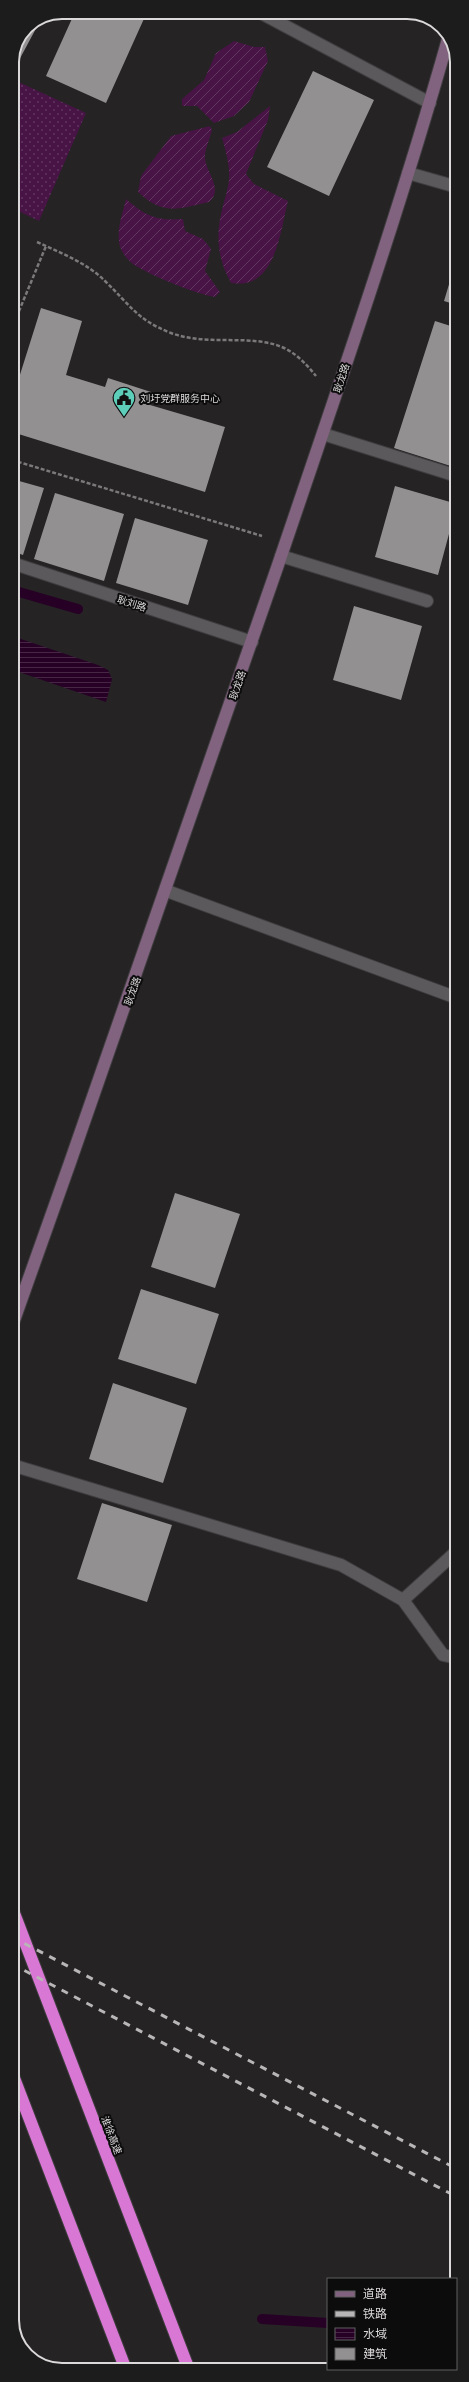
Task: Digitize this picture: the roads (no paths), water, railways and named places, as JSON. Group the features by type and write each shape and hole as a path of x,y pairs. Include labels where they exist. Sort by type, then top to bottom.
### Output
{"highway":[{"name":"淮徐高速","path":"19,1926 186,2363"},
{"path":"19,2091 123,2363"}],"street":[{"path":"272,19 430,103"},
{"name":"耿龙路","path":"19,1306 167,891 323,434 408,173 446,44"},
{"path":"408,173 450,185"},
{"path":"323,434 450,474"},
{"path":"281,556 427,601"},
{"name":"耿刘路","path":"19,565 252,642"},
{"path":"167,891 450,995"},
{"path":"19,1467 341,1565 403,1600 443,1655 450,1656"},
{"path":"403,1600 450,1557"}],"water":[{"path":"19,638 98,665 108,670 112,679 106,702 19,672"}],"waterway":[{"path":"19,592 78,609"},
{"path":"262,2319 327,2323"}],"railway":[{"path":"19,1941 450,2165"},
{"path":"19,1968 450,2193"}],"place":[{"name":"刘圩党群服务中心","path":"124,418"}]}
